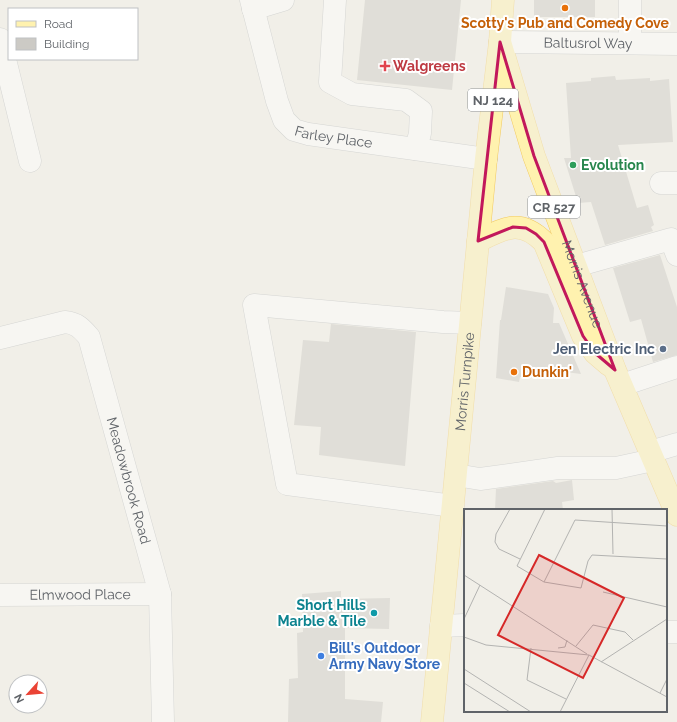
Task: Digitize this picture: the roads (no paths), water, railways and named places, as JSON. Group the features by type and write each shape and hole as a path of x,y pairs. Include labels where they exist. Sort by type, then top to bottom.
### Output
{"main road":[{"name":"Morris Avenue","path":"503,0 500,42 534,156 618,378 677,515"},
{"name":"Morris Turnpike","path":"432,722 486,159 500,42"},
{"path":"478,241 502,230 513,227 526,228 536,234 544,242 583,336 595,353 618,378"}],"street":[{"path":"252,5 283,0"},
{"path":"335,0 330,82 352,94 406,100 421,111 420,133 416,149"},
{"path":"630,0 630,43"},
{"name":"Farley Place","path":"252,5 277,101 284,120 294,130 308,134 486,159"},
{"path":"0,39 30,161"},
{"name":"Baltusrol Way","path":"500,42 677,44"},
{"path":"576,266 675,242"},
{"path":"453,506 287,484 254,305 443,322 470,323"},
{"name":"Meadowbrook Road","path":"0,338 65,322 72,322 89,337 160,594 163,722"},
{"path":"618,378 677,367"},
{"path":"456,475 480,479 558,468 616,468 652,456 677,444"},
{"name":"Elmwood Place","path":"0,595 160,594"},
{"path":"442,626 464,625"}],"place":[{"name":"Scotty's Pub and Comedy Cove","path":"565,8"},
{"name":"Walgreens","path":"385,66"},
{"name":"Evolution","path":"573,165"},
{"name":"Jen Electric Inc","path":"663,349"},
{"name":"Dunkin'","path":"514,372"},
{"name":"Short Hills Marble & Tile","path":"374,613"},
{"name":"Bill's Outdoor Army Navy Store","path":"321,656"}]}
